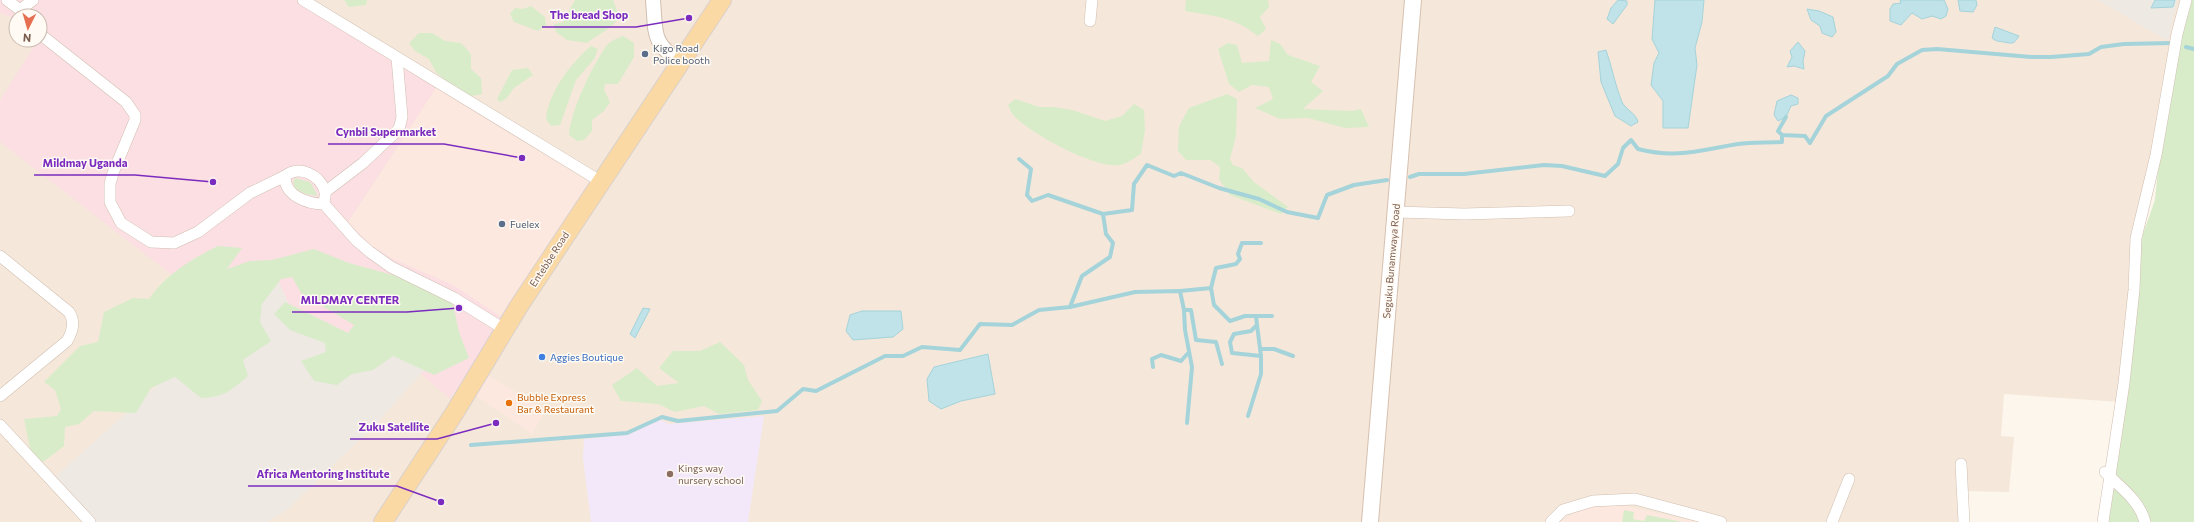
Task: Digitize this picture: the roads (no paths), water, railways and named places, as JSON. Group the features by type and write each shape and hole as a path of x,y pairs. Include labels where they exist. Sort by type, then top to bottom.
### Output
{"main road":[{"name":"Entebbe Road","path":"383,522 455,412 504,329 600,181 722,0"},
{"name":"Seguku Bunamwaya Road","path":"1370,522 1413,0"}],"street":[{"path":"7,0 16,8"},
{"path":"26,8 33,0"},
{"path":"303,0 600,181"},
{"path":"653,0 660,44 666,52 681,62"},
{"path":"1090,21 1092,0"},
{"path":"2103,522 2106,472 2117,434 2132,313 2136,238 2156,156 2177,34 2186,0"},
{"path":"48,40 126,102 132,110 135,120 113,173 110,184 110,202 121,223 151,242 174,243 198,232 250,193 293,171 301,170 317,179 325,192 324,204 356,240 370,252 391,267 454,298 504,329"},
{"path":"325,192 363,163 399,129 402,117 397,58"},
{"path":"285,176 285,182 290,192 302,200 314,204 324,204"},
{"path":"1396,212 1464,214 1569,211"},
{"path":"0,256 69,312 73,322 72,334 67,341 0,396"},
{"path":"0,425 90,522"},
{"path":"1962,464 1964,522"},
{"path":"2106,472 2143,512 2145,522"},
{"path":"1832,522 1849,479"},
{"path":"1551,522 1563,510 1594,502 1635,499 1721,522"}],"water":[{"path":"1618,0 1627,1 1627,5 1613,24 1607,19 1611,8"},
{"path":"1655,0 1704,0 1702,22 1695,48 1697,65 1688,128 1663,128 1663,101 1651,85 1654,63 1659,53 1652,39"},
{"path":"1900,0 1944,0 1948,9 1946,16 1941,19 1932,16 1922,19 1912,13 1901,25 1890,21 1890,9 1893,4 1901,3"},
{"path":"1958,0 1976,0 1977,5 1973,12 1960,11"},
{"path":"2155,0 2175,0 2173,7 2151,8"},
{"path":"1807,9 1819,11 1833,17 1836,32 1832,37 1822,33 1820,26 1811,20"},
{"path":"1995,27 2019,36 2013,43 1996,41 1992,38"},
{"path":"1798,42 1805,51 1803,61 1804,69 1794,66 1787,67 1792,57 1790,51"},
{"path":"1606,50 1622,102 1635,116 1638,122 1631,126 1615,116 1601,82 1598,52"},
{"path":"1791,95 1798,98 1798,104 1791,106 1786,117 1778,121 1774,115 1777,101"},
{"path":"643,308 650,309 635,338 630,334"},
{"path":"862,311 901,311 903,329 893,337 853,340 846,331 850,315"},
{"path":"988,354 995,394 961,401 941,409 929,401 927,379 934,367"}],"waterway":[{"path":"1786,117 1778,131 1782,135 1805,136 1810,143 1826,116 1888,76 1897,64 1922,50 1937,49 2031,57 2051,57 2089,54 2101,47 2124,44 2172,43"},
{"path":"2186,47 2194,49"},
{"path":"1410,177 1419,174 1464,174 1544,165 1562,166 1605,176 1618,164 1623,148 1631,140 1638,149 1652,152 1677,153 1700,151 1743,143 1782,142 1782,135"},
{"path":"1019,159 1031,169 1027,195 1032,201 1048,195 1103,214"},
{"path":"471,445 627,433 662,417 678,421 777,411 803,389 816,391 885,356 903,356 922,347 960,350 980,324 1012,325 1039,310 1070,307 1082,276 1110,257 1113,243 1106,234 1103,214 1132,210 1134,184 1147,165 1174,176 1181,173 1219,188 1259,199 1287,212 1318,218 1327,195 1354,185 1387,180"},
{"path":"1211,288 1216,268 1236,264 1240,259 1238,254 1242,243 1261,243"},
{"path":"1180,291 1211,288 1214,305 1230,321 1245,316 1272,316"},
{"path":"1070,307 1135,292 1180,291 1192,367 1187,423"},
{"path":"1184,310 1191,310 1196,340 1216,342 1222,364"},
{"path":"1256,316 1257,325 1251,331 1234,334 1230,342 1232,353 1261,356"},
{"path":"1248,416 1261,374 1261,356 1257,325"},
{"path":"1260,349 1274,349 1293,356"},
{"path":"1153,367 1152,359 1161,355 1181,361 1189,352"}],"place":[{"name":"The bread Shop","path":"689,18"},
{"name":"Kigo Road Police booth","path":"645,54"},
{"name":"Cynbil Supermarket","path":"522,158"},
{"name":"Mildmay Uganda","path":"213,182"},
{"name":"Fuelex","path":"502,224"},
{"name":"MILDMAY CENTER","path":"459,308"},
{"name":"Aggies Boutique","path":"542,357"},
{"name":"Bubble Express Bar & Restaurant","path":"509,403"},
{"name":"Zuku Satellite","path":"496,423"},
{"name":"Kings way nursery school","path":"670,474"},
{"name":"Africa Mentoring Institute","path":"441,502"}]}
